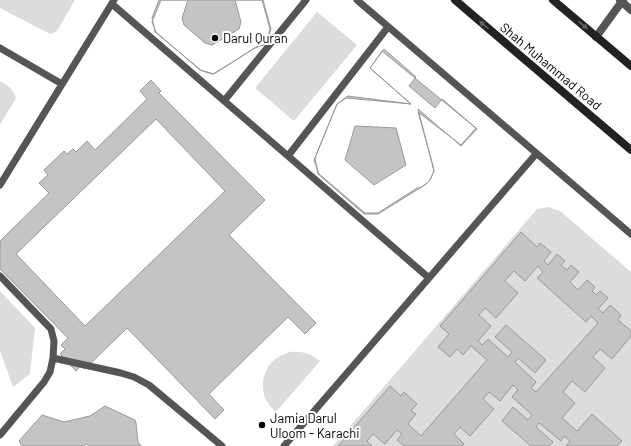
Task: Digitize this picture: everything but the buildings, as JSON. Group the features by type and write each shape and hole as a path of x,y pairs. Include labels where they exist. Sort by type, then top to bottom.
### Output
{"street":[{"name":"Shah Muhammad Road","path":"455,0 631,150"},
{"path":"553,0 631,66"},
{"path":"596,37 622,1 631,10"}],"lane":[{"path":"224,101 306,0"},
{"path":"357,0 631,234"},
{"path":"0,185 113,2 224,101 429,278"},
{"path":"288,156 388,27"},
{"path":"0,48 62,84"},
{"path":"284,446 536,154"},
{"path":"0,276 51,329 54,341 54,358 50,372 44,382 0,435"},
{"path":"54,358 134,377 149,385 222,446"}],"shaded area":[{"path":"0,0 75,0 57,31 51,34 0,8"},
{"path":"317,12 357,45 294,121 255,88"},
{"path":"0,81 10,88 16,98 0,125"},
{"path":"548,207 560,211 631,272 631,445 333,446 537,209"},
{"path":"0,291 35,328 30,374 13,387 0,351"},
{"path":"290,352 306,353 320,361 276,412 269,405 264,395 263,384 265,373 273,361"}],"place":[{"name":"Darul Quran","path":"215,38"},
{"name":"Jamia Darul Uloom - Karachi","path":"262,425"}]}
